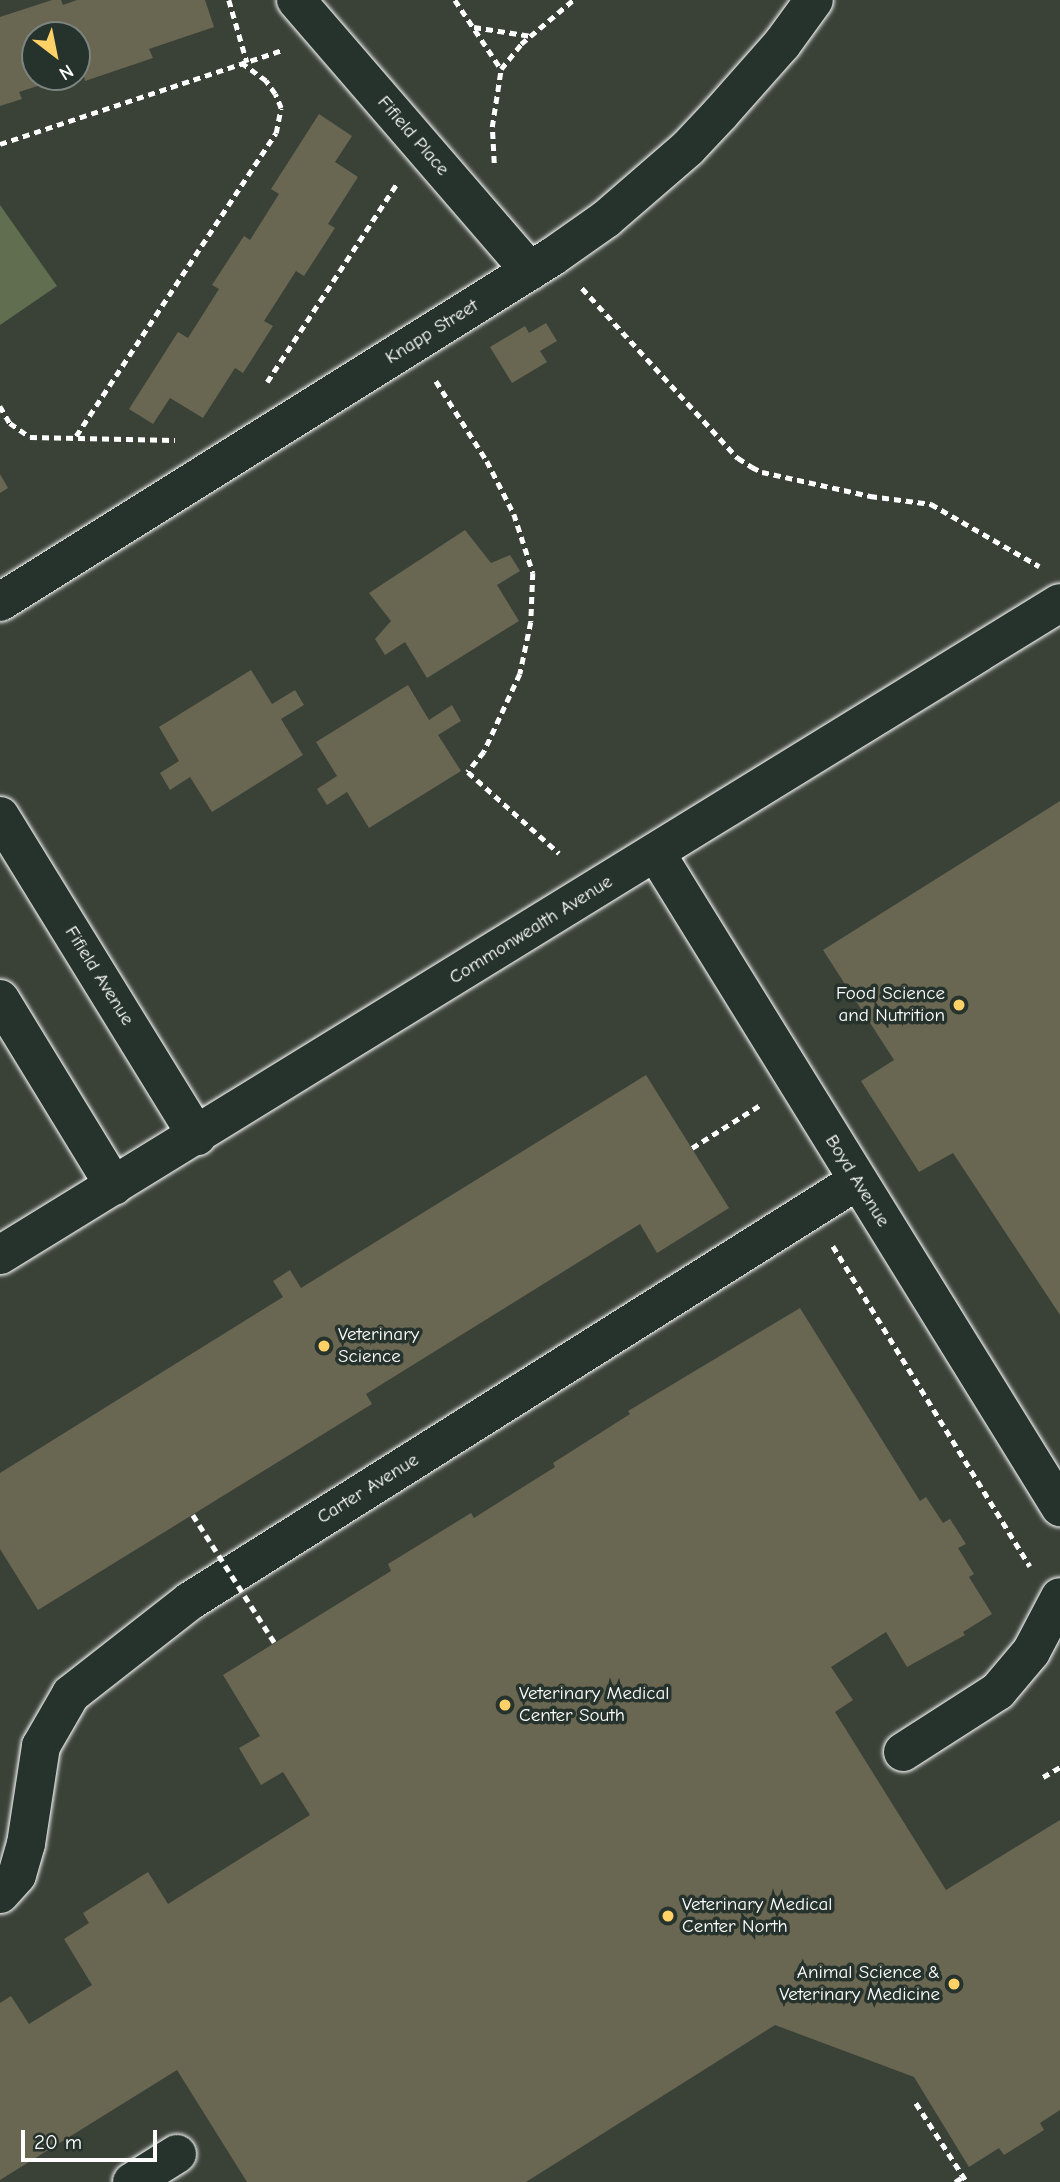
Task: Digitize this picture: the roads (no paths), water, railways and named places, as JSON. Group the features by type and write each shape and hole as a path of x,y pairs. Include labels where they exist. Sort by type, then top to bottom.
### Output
{"street":[{"name":"Fifield Place","path":"296,0 421,146 541,264"},
{"name":"Knapp Street","path":"0,602 541,264 606,219 688,148 750,81 814,0"},
{"name":"Commonwealth Avenue","path":"0,1255 1060,603"},
{"name":"Fifield Avenue","path":"0,816 197,1136"},
{"name":"Boyd Avenue","path":"656,853 1060,1507"},
{"path":"0,999 114,1186"},
{"name":"Carter Avenue","path":"0,1894 17,1875 23,1854 41,1746 71,1694 190,1601 857,1181"},
{"path":"903,1752 998,1691 1031,1652 1047,1585"},
{"path":"132,2182 177,2154"}],"place":[{"name":"Food Science and Nutrition","path":"959,1005"},
{"name":"Veterinary Science","path":"324,1346"},
{"name":"Veterinary Medical Center South","path":"505,1705"},
{"name":"Veterinary Medical Center North","path":"668,1916"},
{"name":"Animal Science & Veterinary Medicine","path":"954,1984"}]}
